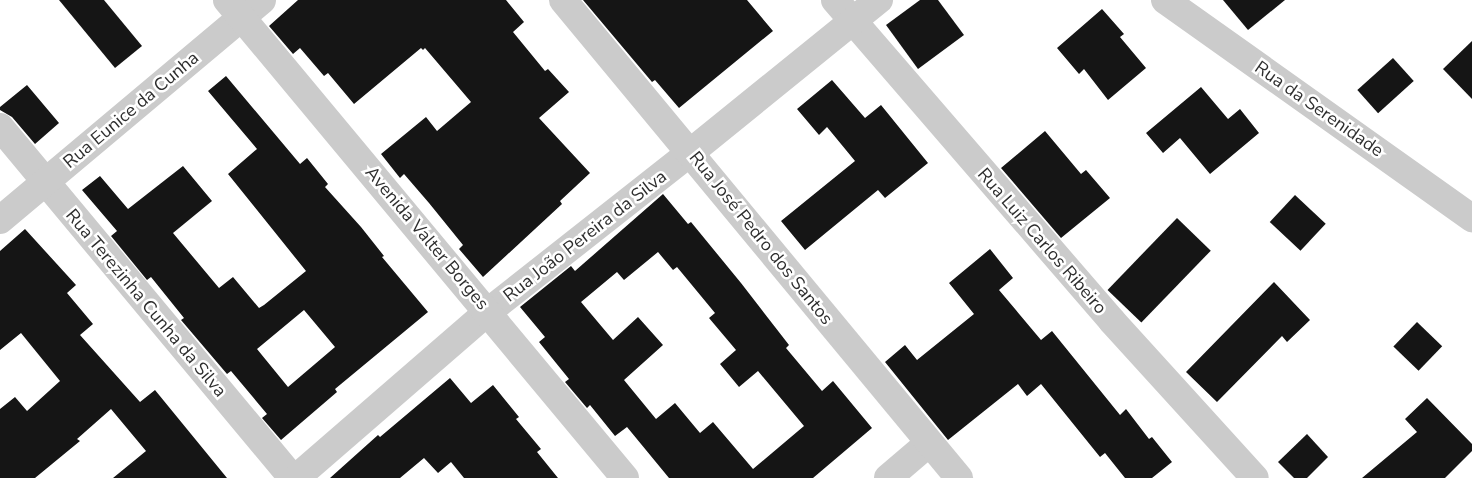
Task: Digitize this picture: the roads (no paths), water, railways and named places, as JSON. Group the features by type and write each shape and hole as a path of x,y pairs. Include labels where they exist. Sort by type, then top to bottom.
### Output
{"street":[{"name":"Rua José Pedro dos Santos","path":"563,0 691,152 959,478"},
{"name":"Rua Luiz Carlos Ribeiro","path":"835,0 1112,321 1255,478"},
{"name":"Rua João Pereira da Silva","path":"296,478 489,311 691,152 879,0"},
{"name":"Rua da Serenidade","path":"1165,0 1472,218"},
{"name":"Rua Eunice da Cunha","path":"0,220 46,182 244,6"},
{"name":"Avenida Valter Borges","path":"244,6 625,478"},
{"name":"Rua Terezinha Cunha da Silva","path":"0,128 292,478"},
{"path":"888,478 929,443"}]}
